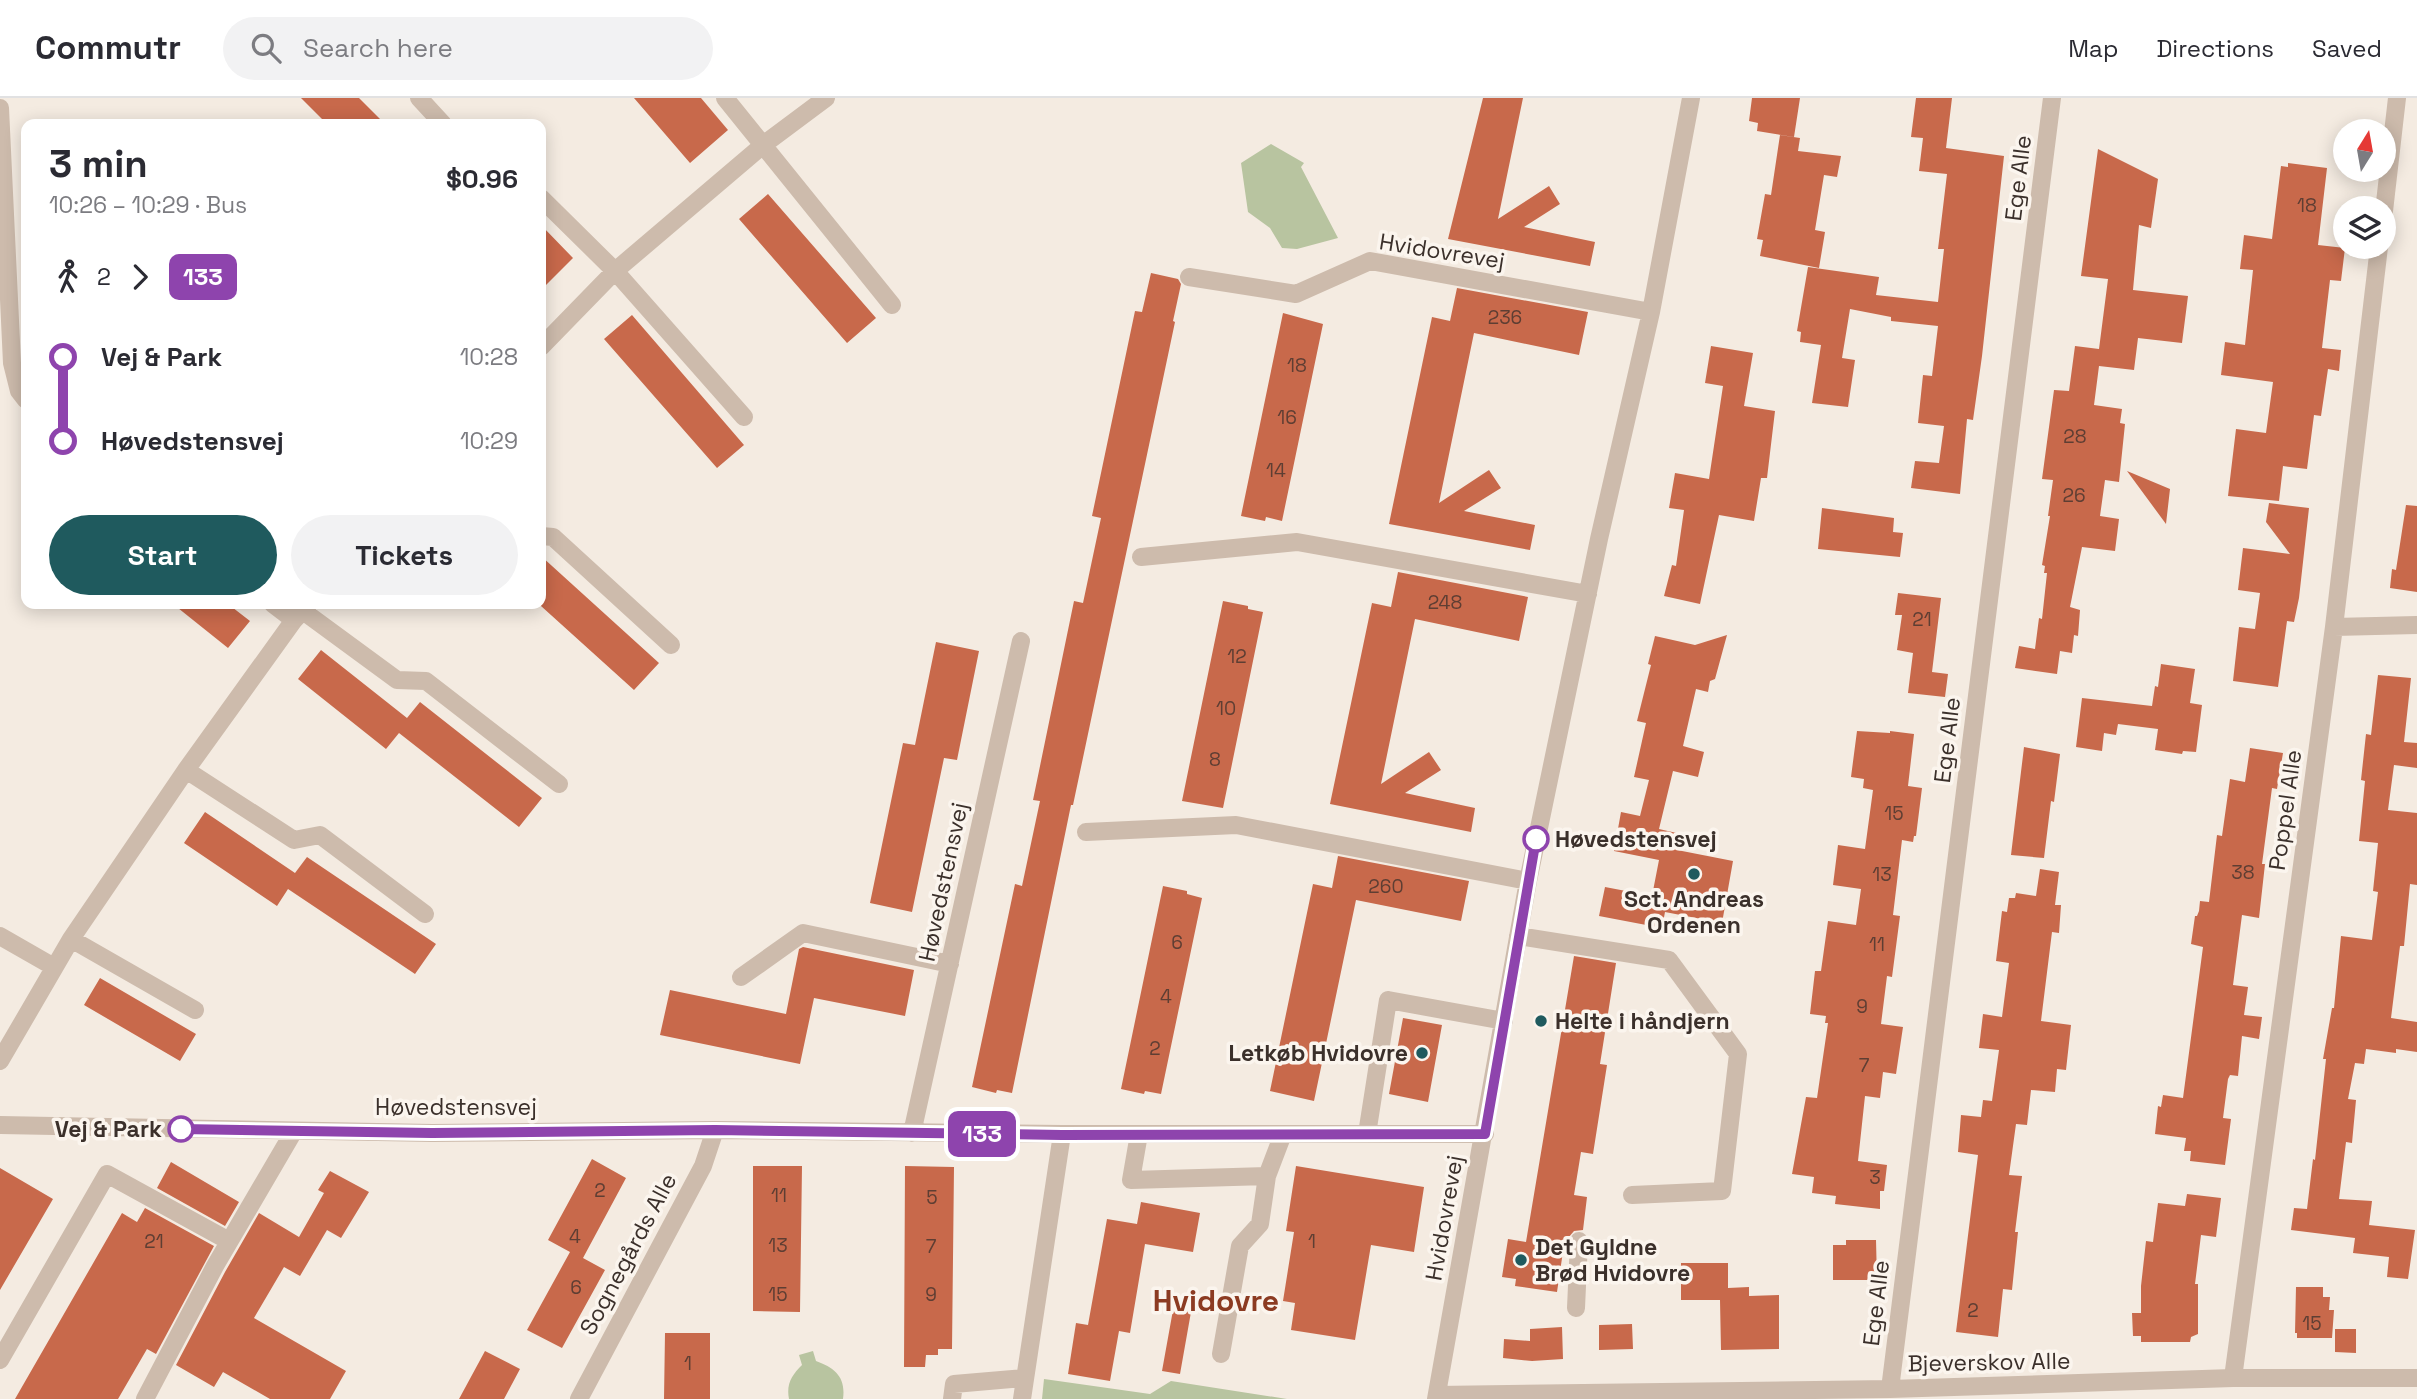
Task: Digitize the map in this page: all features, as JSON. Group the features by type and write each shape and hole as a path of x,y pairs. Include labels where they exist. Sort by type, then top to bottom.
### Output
{"street":[{"path":"419,98 438,119"},
{"path":"725,98 892,305"},
{"path":"546,342 615,271 763,145 826,98"},
{"name":"Hvidovrevej","path":"1437,1397 1528,881 1651,312 1691,98"},
{"name":"Ege Alle","path":"1890,1389 2052,98"},
{"path":"2386,196 2397,98"},
{"path":"0,108 6,363 21,389"},
{"path":"546,203 615,271 744,417"},
{"name":"Poppel Alle","path":"2233,1378 2334,627 2378,259"},
{"name":"Hvidovrevej","path":"1189,277 1296,294 1370,261 1651,312"},
{"path":"546,536 553,537 671,645"},
{"path":"1141,556 1297,542 1588,594"},
{"path":"0,1061 71,939 186,770 302,612 397,680 426,681 559,784"},
{"path":"2334,627 2417,625"},
{"name":"Høvedstensvej","path":"912,1133 1021,641"},
{"path":"186,770 294,840 320,835 425,914"},
{"path":"1086,832 1236,825 1528,881"},
{"path":"741,976 803,933 950,964"},
{"path":"0,936 54,967"},
{"path":"1518,936 1669,960 1738,1054 1722,1191 1632,1195"},
{"path":"71,939 195,1010"},
{"path":"1367,1134 1388,1000 1504,1021"},
{"name":"Høvedstensvej","path":"0,1125 432,1133 715,1130 1062,1135 1485,1134"},
{"name":"Sognegårds Alle","path":"579,1399 703,1166 715,1130"},
{"path":"145,1399 229,1241 294,1131"},
{"path":"1139,1134 1131,1180 1267,1176"},
{"path":"1221,1354 1240,1246 1260,1224 1267,1176 1283,1134"},
{"path":"1022,1399 1062,1135"},
{"path":"0,1360 107,1174 229,1241"},
{"path":"1576,1308 1579,1241"},
{"path":"952,1399 954,1384 1024,1378"},
{"name":"Bjeverskov Alle","path":"1437,1397 1890,1389 2118,1391 2233,1378 2417,1378"}],"green space":[{"path":"1271,144 1304,163 1301,167 1338,238 1297,249 1282,248 1270,228 1248,212 1241,163"},
{"path":"813,1351 816,1361 838,1374 843,1385 843,1399 789,1399 791,1380 802,1365 799,1355"},
{"path":"1044,1379 1150,1394 1171,1381 1287,1399 1042,1399"}],"building":[{"path":"301,98 359,98 380,119 322,119"},
{"path":"634,98 701,98 728,130 690,163"},
{"path":"1483,98 1523,98 1498,219 1549,186 1560,204 1524,227 1595,242 1590,266 1448,239"},
{"path":"1752,98 1800,98 1794,137 1757,131 1758,123 1749,121"},
{"path":"1916,98 1952,98 1946,148 2004,156 1982,356 1973,420 1967,419 1960,494 1911,488 1915,461 1939,463 1944,426 1918,423 1923,375 1932,376 1938,326 1891,321 1891,317 1850,309 1842,358 1855,360 1848,407 1812,403 1821,345 1800,342 1801,332 1797,331 1808,267 1879,277 1876,295 1938,302 1944,249 1938,249 1947,174 1919,171 1923,138 1911,137"},
{"path":"1780,135 1800,138 1798,151 1841,156 1837,177 1824,175 1815,230 1825,232 1819,268 1760,256 1763,240 1757,239 1765,194 1771,195"},
{"path":"2098,149 2158,179 2151,228 2139,225 2133,290 2188,296 2182,343 2138,338 2134,370 2099,366 2094,405 2122,409 2120,423 2125,424 2119,482 2105,480 2100,516 2119,519 2115,551 2082,547 2070,607 2080,610 2078,636 2074,635 2072,653 2060,651 2057,674 2015,668 2019,646 2035,649 2039,618 2042,619 2047,573 2044,573 2045,566 2042,565 2053,480 2042,479 2054,390 2069,391 2075,346 2099,349 2108,279 2081,276"},
{"path":"2288,163 2327,168 2318,245 2333,247 2333,259 2344,259 2341,281 2330,280 2322,348 2341,350 2339,371 2328,369 2321,416 2314,415 2307,469 2283,466 2279,501 2228,496 2236,429 2266,433 2273,382 2221,375 2225,342 2245,345 2253,270 2240,269 2244,235 2272,239 2281,166 2288,167"},
{"path":"768,194 876,318 847,343 739,219"},
{"path":"546,230 573,258 546,285"},
{"path":"1151,273 1178,279 1181,284 1173,321 1175,322 1012,1093 997,1090 996,1093 972,1087 1015,884 1022,886 1040,801 1033,800 1074,601 1083,603 1101,518 1092,516 1135,311 1142,312"},
{"path":"1457,288 1588,312 1579,355 1474,333 1439,503 1489,470 1501,488 1464,511 1535,525 1530,550 1389,524 1432,317 1450,321"},
{"path":"1283,313 1323,324 1282,521 1266,517 1265,521 1241,516"},
{"path":"632,315 744,445 717,468 604,339"},
{"path":"1711,346 1753,353 1744,406 1775,411 1767,478 1761,478 1754,521 1719,515 1700,604 1664,596 1672,565 1676,566 1684,510 1669,508 1675,473 1709,479 1723,386 1705,383"},
{"path":"2127,471 2170,489 2166,524"},
{"path":"2269,503 2309,508 2299,598 2294,622 2287,621 2278,687 2233,681 2239,627 2255,629 2260,593 2238,590 2243,548 2290,554 2266,522"},
{"path":"2406,505 2417,506 2417,592 2390,588 2392,569 2396,570"},
{"path":"1822,508 1894,518 1893,532 1903,533 1900,557 1818,549"},
{"path":"546,561 659,663 634,690 544,609"},
{"path":"1398,572 1528,597 1519,641 1415,619 1381,784 1429,752 1441,770 1405,793 1475,808 1471,832 1330,804 1372,603 1391,607"},
{"path":"1898,593 1941,598 1932,672 1948,674 1945,697 1908,693 1913,653 1897,650 1902,615 1895,615"},
{"path":"1223,601 1263,612 1223,808 1182,801"},
{"path":"179,609 234,609 250,621 228,648"},
{"path":"1727,635 1715,679 1710,681 1708,692 1696,689 1683,746 1704,752 1698,777 1673,771 1659,829 1681,834 1677,850 1733,861 1722,923 1665,912 1662,928 1599,916 1605,887 1652,896 1659,860 1614,851 1621,812 1640,816 1649,780 1634,777 1646,723 1637,721 1655,636 1695,645"},
{"path":"936,642 979,651 957,760 944,758 912,912 870,903 903,743 915,745"},
{"path":"321,650 407,718 420,702 542,798 519,827 399,733 386,749 298,679"},
{"path":"2161,664 2195,669 2190,703 2202,705 2196,752 2183,751 2182,754 2155,750 2158,729 2118,724 2116,735 2104,733 2102,751 2076,747 2082,698 2152,706"},
{"path":"2378,675 2411,678 2404,742 2417,743 2417,768 2394,765 2388,810 2417,813 2417,885 2410,884 2404,946 2400,946 2391,1018 2417,1022 2417,1052 2396,1049 2396,1053 2366,1049 2364,1064 2355,1063 2348,1099 2356,1100 2352,1143 2346,1142 2339,1199 2372,1201 2369,1225 2415,1230 2408,1279 2387,1277 2389,1257 2353,1253 2355,1238 2291,1230 2294,1208 2307,1209 2326,1059 2323,1059 2334,1008 2341,936 2372,940 2378,892 2373,891 2378,843 2359,841 2366,734 2371,735"},
{"path":"1857,731 1914,734 1908,786 1922,788 1916,836 1913,842 1902,840 1893,915 1900,916 1892,977 1887,976 1881,1024 1903,1027 1896,1074 1883,1072 1880,1098 1865,1096 1858,1161 1887,1165 1884,1191 1880,1191 1880,1209 1835,1204 1836,1196 1812,1193 1814,1177 1792,1174 1806,1097 1817,1098 1828,1023 1825,1023 1826,1016 1810,1014 1815,971 1821,971 1828,921 1856,925 1861,889 1833,885 1838,845 1865,849 1873,790 1863,788 1864,779 1851,777"},
{"path":"2024,747 2060,754 2044,858 2011,855"},
{"path":"2250,748 2283,753 2277,789 2272,788 2262,864 2265,864 2259,918 2242,915 2233,985 2248,987 2244,1015 2262,1017 2259,1039 2242,1036 2238,1076 2230,1075 2228,1079 2223,1118 2231,1119 2225,1165 2190,1161 2191,1151 2184,1151 2186,1138 2155,1134 2158,1106 2161,1107 2163,1095 2183,1098 2203,947 2191,944 2195,916 2199,911 2200,901 2209,902 2217,835 2222,836 2230,779 2245,782"},
{"path":"205,812 295,873 307,857 436,944 415,974 288,889 277,906 184,843"},
{"path":"1338,856 1469,881 1461,921 1356,900 1314,1101 1270,1091 1313,884 1332,888"},
{"path":"2040,869 2059,872 2055,905 2061,905 2059,933 2052,932 2041,1021 2071,1025 2066,1070 2057,1069 2055,1092 2031,1090 2027,1125 2016,1124 2009,1175 2022,1176 2015,1232 2018,1232 2012,1290 2003,1289 1998,1337 1956,1332 1978,1155 1958,1152 1961,1115 1981,1117 1983,1100 1992,1101 1999,1050 1979,1048 1983,1014 2002,1017 2009,963 1996,961 2002,911 2007,912 2009,898 2015,898 2016,893 2036,896"},
{"path":"1163,886 1187,891 1187,894 1202,898 1161,1094 1145,1091 1144,1094 1121,1089"},
{"path":"803,947 914,970 905,1016 814,998 800,1064 660,1035 670,990 786,1014 799,949"},
{"path":"1574,956 1616,963 1600,1064 1607,1065 1593,1154 1581,1152 1574,1195 1587,1197 1583,1230 1574,1231 1565,1238 1557,1292 1515,1286 1516,1279 1502,1277 1508,1239 1526,1242"},
{"path":"100,978 196,1034 180,1061 84,1005"},
{"path":"1403,1018 1442,1025 1428,1102 1389,1094"},
{"path":"592,1159 626,1178 583,1258 605,1270 562,1348 527,1330 570,1252 548,1240"},
{"path":"171,1162 239,1202 225,1226 157,1188"},
{"path":"753,1166 802,1166 800,1312 753,1311"},
{"path":"905,1166 954,1167 952,1349 938,1349 938,1355 926,1355 925,1367 904,1367"},
{"path":"1296,1166 1424,1187 1414,1252 1371,1245 1355,1340 1291,1330 1295,1303 1283,1301 1294,1232 1286,1231"},
{"path":"0,1168 53,1199 0,1290"},
{"path":"330,1171 369,1192 341,1238 327,1230 300,1276 284,1267 254,1318 346,1371 330,1399 270,1399 223,1372 214,1387 176,1365 259,1213 299,1237 324,1193 318,1190"},
{"path":"2187,1194 2221,1198 2216,1237 2201,1235 2195,1284 2198,1284 2198,1334 2191,1337 2190,1342 2141,1342 2141,1336 2133,1336 2132,1313 2141,1313 2146,1241 2153,1242 2158,1203 2185,1206"},
{"path":"1141,1202 1200,1213 1193,1252 1145,1244 1130,1333 1119,1331 1110,1381 1068,1374 1076,1323 1088,1325 1107,1219 1137,1224"},
{"path":"145,1208 214,1246 156,1354 147,1349 118,1399 15,1399 122,1213 137,1222"},
{"path":"1846,1240 1876,1240 1877,1280 1833,1280 1833,1245 1846,1245"},
{"path":"1681,1263 1728,1263 1728,1288 1749,1287 1749,1296 1779,1295 1779,1349 1721,1350 1720,1300 1681,1300"},
{"path":"2296,1287 2323,1287 2323,1297 2330,1297 2329,1310 2334,1310 2332,1338 2297,1338"},
{"path":"1173,1310 1191,1312 1180,1374 1162,1371"},
{"path":"1632,1324 1633,1349 1599,1350 1599,1325"},
{"path":"1562,1327 1563,1359 1532,1361 1503,1358 1504,1339 1530,1341 1530,1329"},
{"path":"2335,1329 2356,1329 2356,1353 2335,1352"},
{"path":"665,1333 710,1333 710,1399 664,1399"},
{"path":"485,1351 520,1369 504,1399 459,1399"}],"bus line":[{"name":"133","path":"181,1129 432,1133 715,1130 1062,1135 1485,1134 1536,839"}],"place":[{"name":"Høvedstensvej","path":"1536,839"},
{"name":"Sct. Andreas Ordenen","path":"1694,874"},
{"name":"Helte i håndjern","path":"1541,1021"},
{"name":"Letkøb Hvidovre","path":"1422,1053"},
{"name":"Vej & Park","path":"181,1129"},
{"name":"Det Gyldne Brød Hvidovre","path":"1521,1260"}],"district":[{"name":"Hvidovre","path":"1216,1300"}]}
